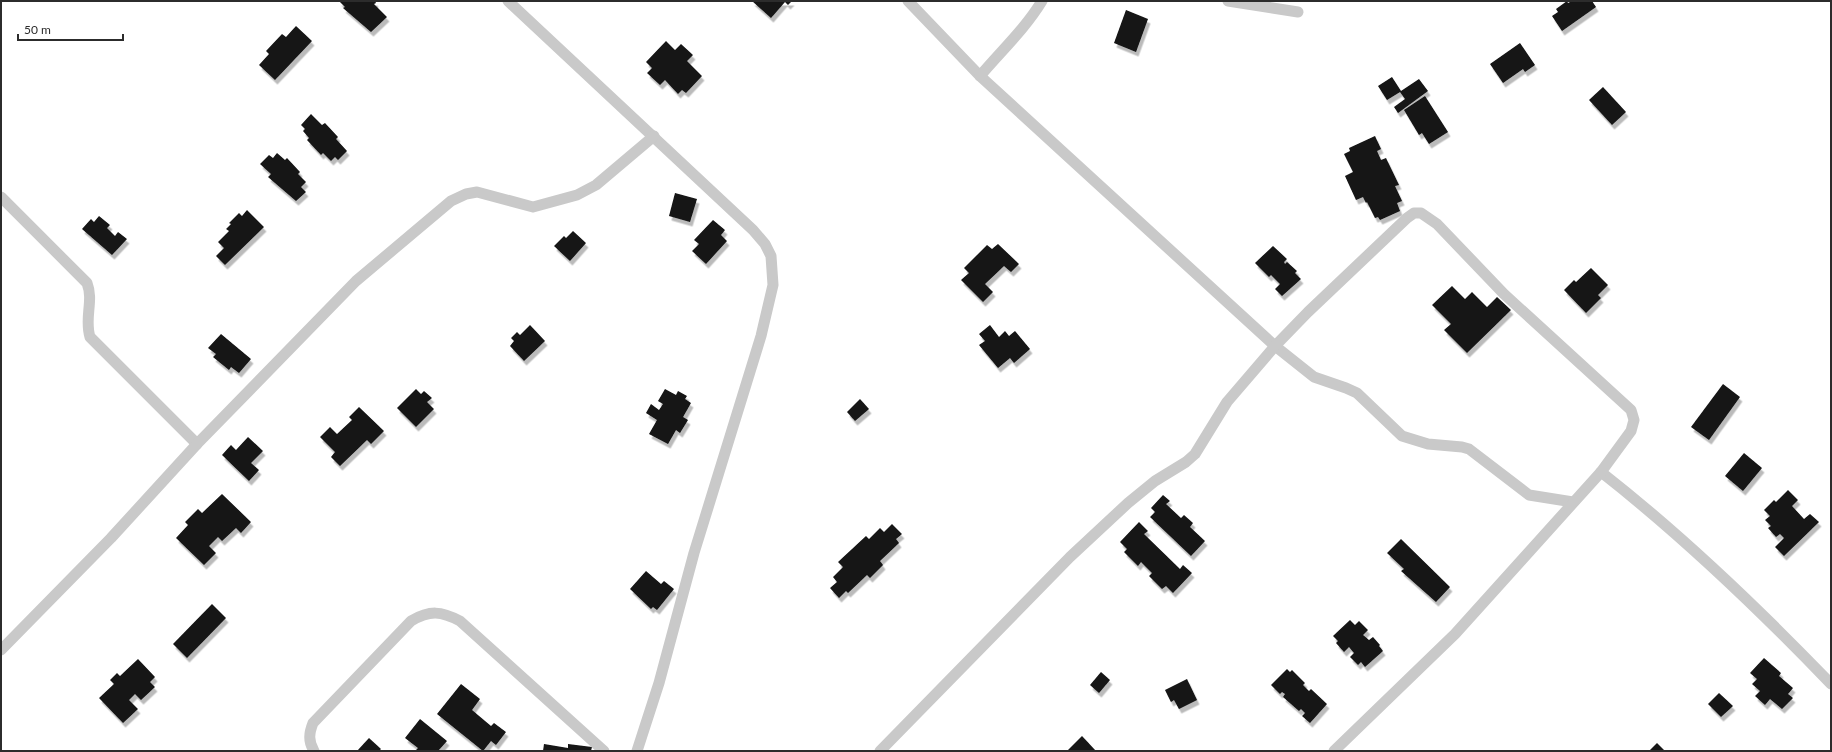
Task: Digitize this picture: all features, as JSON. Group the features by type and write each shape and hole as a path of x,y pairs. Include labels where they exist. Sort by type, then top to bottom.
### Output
{"street":[{"path":"508,1 753,230 765,244 771,256 773,285 761,336 694,553 660,683 637,751"},
{"path":"908,1 980,76 1275,346 1314,377 1357,393 1402,436 1422,443 1469,449 1529,495 1573,502"},
{"path":"980,76 1013,37 1030,20 1042,1"},
{"path":"1228,1 1298,12"},
{"path":"1,650 111,538 197,444 356,281 451,201 477,192 533,206 577,195 596,185 654,136"},
{"path":"1,197 87,283 91,293 87,326 90,337 197,444"},
{"path":"880,751 1065,563 1105,525 1155,481 1186,462 1195,454 1227,402 1275,346 1308,312 1407,218 1414,214 1421,214 1437,224 1504,294 1631,410 1634,420 1631,431 1601,472 1455,634 1334,751"},
{"path":"1601,472 1657,516 1724,577 1831,684"},
{"path":"314,751 309,734 313,722 411,621 423,614 434,613 448,615 460,621 604,751"}],"building":[{"path":"339,1 375,1 376,3 374,4 387,17 371,32 343,8 345,7"},
{"path":"752,1 792,1 788,5 785,2 771,18"},
{"path":"1567,1 1568,3 1572,1 1592,1 1596,7 1562,31 1552,16 1558,12 1556,9"},
{"path":"1126,10 1148,19 1136,52 1114,43"},
{"path":"296,26 312,41 275,80 259,65 269,54 266,51 282,34 286,37"},
{"path":"666,41 675,50 681,44 693,55 687,61 702,76 686,93 682,90 678,94 665,80 660,85 647,73 652,68 646,62"},
{"path":"1520,43 1535,65 1525,72 1523,69 1503,83 1490,64"},
{"path":"1392,77 1401,91 1419,79 1428,91 1398,113 1394,107 1405,99 1400,92 1387,100 1378,86"},
{"path":"1603,87 1626,112 1612,125 1589,100"},
{"path":"1425,96 1448,132 1429,144 1422,133 1419,135 1404,110"},
{"path":"311,114 322,125 325,123 338,137 336,139 347,151 338,160 335,157 331,161 323,153 321,155 307,140 309,138 303,131 305,129 301,125"},
{"path":"1375,136 1381,149 1377,151 1381,160 1386,158 1399,185 1395,186 1402,201 1397,203 1400,211 1380,220 1378,217 1375,218 1363,197 1356,200 1345,176 1353,172 1344,154 1350,151 1349,148"},
{"path":"277,153 285,160 287,158 300,172 298,174 306,182 301,187 306,192 296,201 268,177 271,174 260,164 269,155 273,158"},
{"path":"675,193 697,199 690,222 669,216"},
{"path":"247,210 264,227 225,265 216,256 224,248 218,242 229,231 226,229 231,224 229,223 239,213 242,216"},
{"path":"99,216 110,225 107,228 115,236 118,232 127,239 112,255 82,229 91,219 94,222"},
{"path":"713,220 725,230 721,235 727,241 706,264 692,251 699,244 694,240"},
{"path":"573,231 586,243 570,261 554,246 564,236 566,238"},
{"path":"998,244 1019,264 1011,272 1004,266 985,284 993,292 983,302 961,280 969,273 964,268 987,245 992,249"},
{"path":"1273,246 1287,259 1284,262 1285,264 1287,262 1297,271 1295,273 1301,279 1282,296 1275,289 1280,284 1271,275 1269,277 1255,263"},
{"path":"1591,268 1608,285 1598,295 1601,298 1586,313 1564,290 1574,280 1576,282"},
{"path":"1452,286 1465,299 1472,292 1487,307 1497,297 1511,310 1467,353 1444,330 1451,324 1432,305"},
{"path":"530,325 545,341 524,361 510,346 514,341 511,338 517,332 520,335"},
{"path":"990,325 999,337 1005,331 1009,336 1015,331 1030,349 1014,363 1010,358 998,368 979,345 985,341 979,334"},
{"path":"221,334 251,359 239,373 231,367 229,370 213,357 216,354 208,348"},
{"path":"1723,384 1740,397 1709,440 1691,427"},
{"path":"416,389 421,394 424,391 432,398 427,402 434,409 416,427 397,408"},
{"path":"665,389 676,395 678,391 687,396 685,399 691,403 683,417 688,420 680,433 676,430 668,444 649,434 657,420 646,413 651,404 659,410 663,404 658,401"},
{"path":"860,399 869,409 855,421 847,412"},
{"path":"359,407 384,431 371,444 367,440 340,466 331,457 335,452 320,437 330,427 337,434 352,420 349,417"},
{"path":"248,437 263,451 251,463 259,470 249,481 222,455 231,445 236,450"},
{"path":"1744,453 1762,468 1743,491 1725,476"},
{"path":"1788,490 1798,500 1792,506 1804,519 1810,514 1819,522 1784,556 1775,547 1784,538 1780,534 1776,537 1768,528 1771,526 1765,520 1770,516 1764,510 1774,500 1776,502"},
{"path":"222,494 251,522 241,533 236,528 222,541 218,537 209,546 216,553 204,565 176,538 188,525 185,522 198,509 202,513"},
{"path":"1163,495 1170,501 1166,504 1181,518 1184,515 1193,523 1190,527 1205,541 1191,556 1150,517 1155,512 1151,508"},
{"path":"1139,522 1148,531 1144,534 1180,569 1183,565 1192,573 1173,593 1166,586 1162,589 1149,576 1152,573 1141,562 1138,566 1124,552 1127,549 1120,542"},
{"path":"892,524 902,534 896,539 899,543 880,561 883,565 870,578 867,575 848,593 846,591 839,598 830,588 837,582 833,577 843,567 838,562 866,536 869,539 880,528 884,532"},
{"path":"1401,539 1450,587 1436,602 1401,571 1404,569 1387,553"},
{"path":"646,571 661,584 664,581 674,589 657,610 653,607 651,609 630,589"},
{"path":"212,604 226,618 187,658 173,644"},
{"path":"1350,620 1355,625 1359,621 1368,630 1363,635 1369,640 1373,637 1383,651 1365,667 1361,662 1358,665 1350,657 1354,653 1349,647 1344,652 1336,643 1338,641 1333,636"},
{"path":"1764,658 1781,673 1779,676 1793,688 1788,694 1793,698 1782,709 1770,699 1765,705 1755,696 1760,691 1752,684 1757,679 1750,673"},
{"path":"138,659 155,677 150,682 155,687 141,700 135,694 129,700 138,709 123,723 99,698 114,684 110,680 117,673 120,676"},
{"path":"1287,669 1290,672 1292,670 1305,683 1303,685 1309,691 1311,689 1327,704 1310,723 1302,716 1305,713 1301,709 1299,711 1283,697 1285,694 1282,692 1280,694 1271,685"},
{"path":"1101,672 1110,680 1099,693 1090,685"},
{"path":"1187,679 1197,700 1179,709 1174,700 1171,702 1165,690"},
{"path":"461,684 480,699 472,710 491,726 494,723 506,732 496,745 491,741 483,751 437,714"},
{"path":"1719,693 1733,706 1721,717 1708,704"},
{"path":"420,719 447,741 438,751 415,751 418,748 405,738"},
{"path":"1082,736 1096,751 1067,751"},
{"path":"369,738 381,749 379,751 357,751"},
{"path":"1657,743 1665,751 1649,751"},
{"path":"544,744 568,748 568,744 592,747 591,751 543,751"}]}
